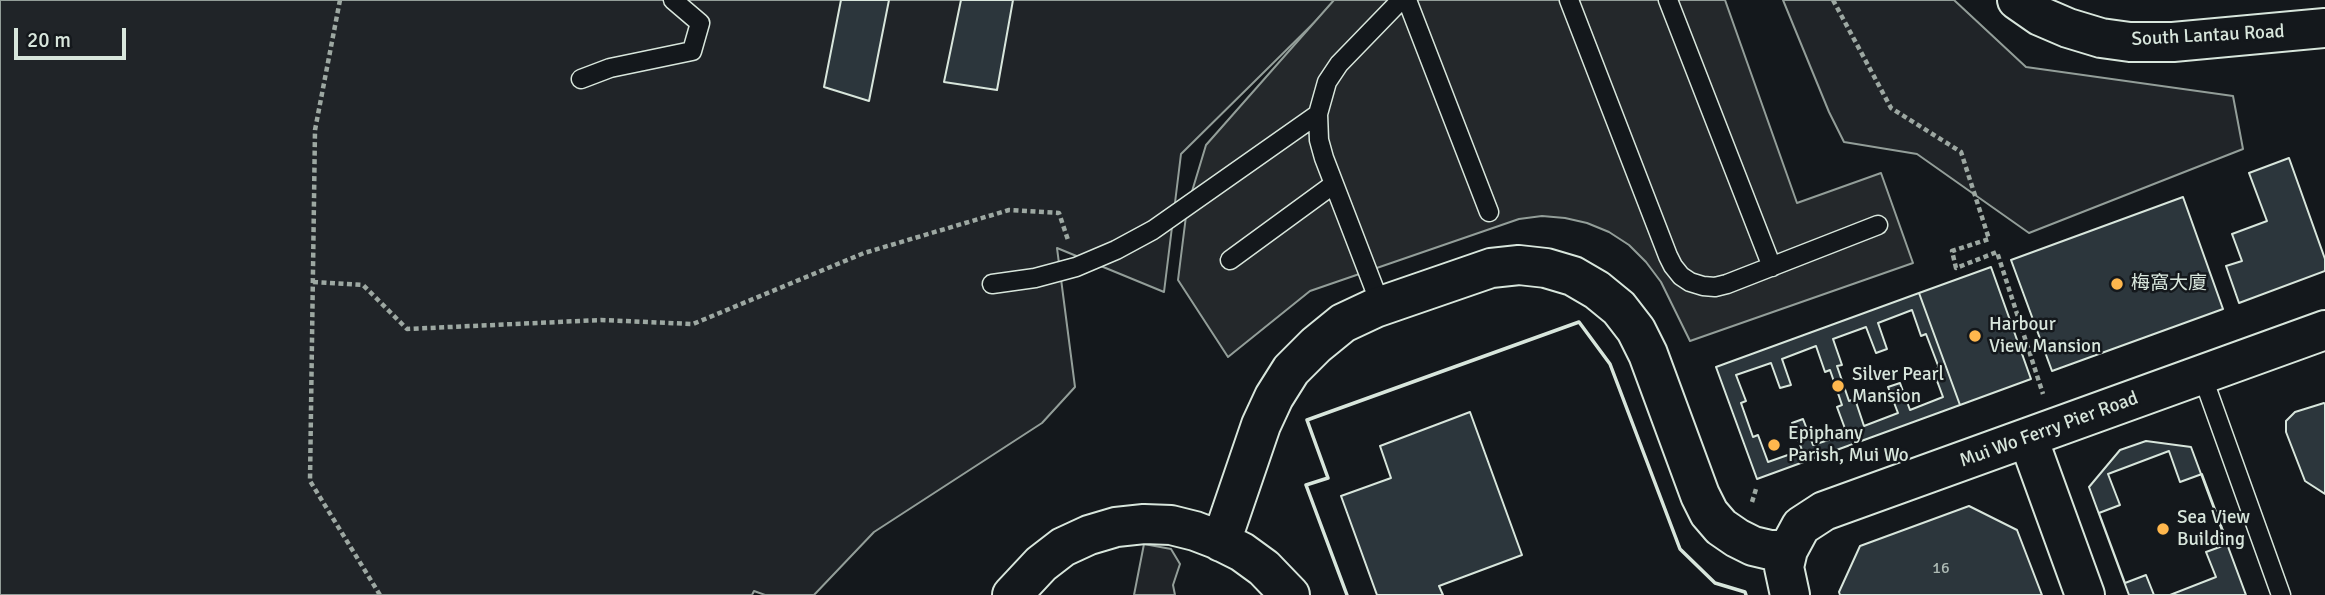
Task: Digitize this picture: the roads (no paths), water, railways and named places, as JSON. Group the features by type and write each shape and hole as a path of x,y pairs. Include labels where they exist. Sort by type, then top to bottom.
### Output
{"street":[{"name":"South Lantau Road","path":"2017,0 2040,16 2068,28 2101,38 2130,42 2325,28"},
{"path":"1221,542 1261,425 1274,397 1291,370 1315,345 1343,323 1381,306 1479,272 1519,265 1546,268 1564,274 1598,290 1619,308 1636,330 1648,354 1709,513 1721,527 1753,546 1788,550 1784,567 1790,595"},
{"name":"Mui Wo Ferry Pier Road","path":"1788,550 1801,526 1824,511 2325,330"},
{"path":"2028,438 2085,595"},
{"path":"1012,595 1041,564 1063,547 1116,527 1143,524 1195,531 1242,552 1264,568 1290,595"}],"lane":[{"path":"581,79 610,68 692,51 700,23 673,0"},
{"path":"1381,306 1319,140 1318,114 1326,82 1339,64 1401,0"},
{"path":"1407,0 1489,212"},
{"path":"1569,0 1673,266 1690,282 1715,287 1878,225"},
{"path":"1668,0 1772,267"},
{"path":"992,284 1035,278 1076,267 1116,250 1153,230 1318,114"},
{"path":"1230,260 1334,184"},
{"path":"2202,374 2281,595"}],"place":[{"name":"梅窩大廈","path":"2117,284"},
{"name":"Harbour View Mansion","path":"1975,336"},
{"name":"Silver Pearl Mansion","path":"1838,386"},
{"name":"Epiphany Parish, Mui Wo","path":"1774,445"},
{"name":"Sea View Building","path":"2163,529"}]}
